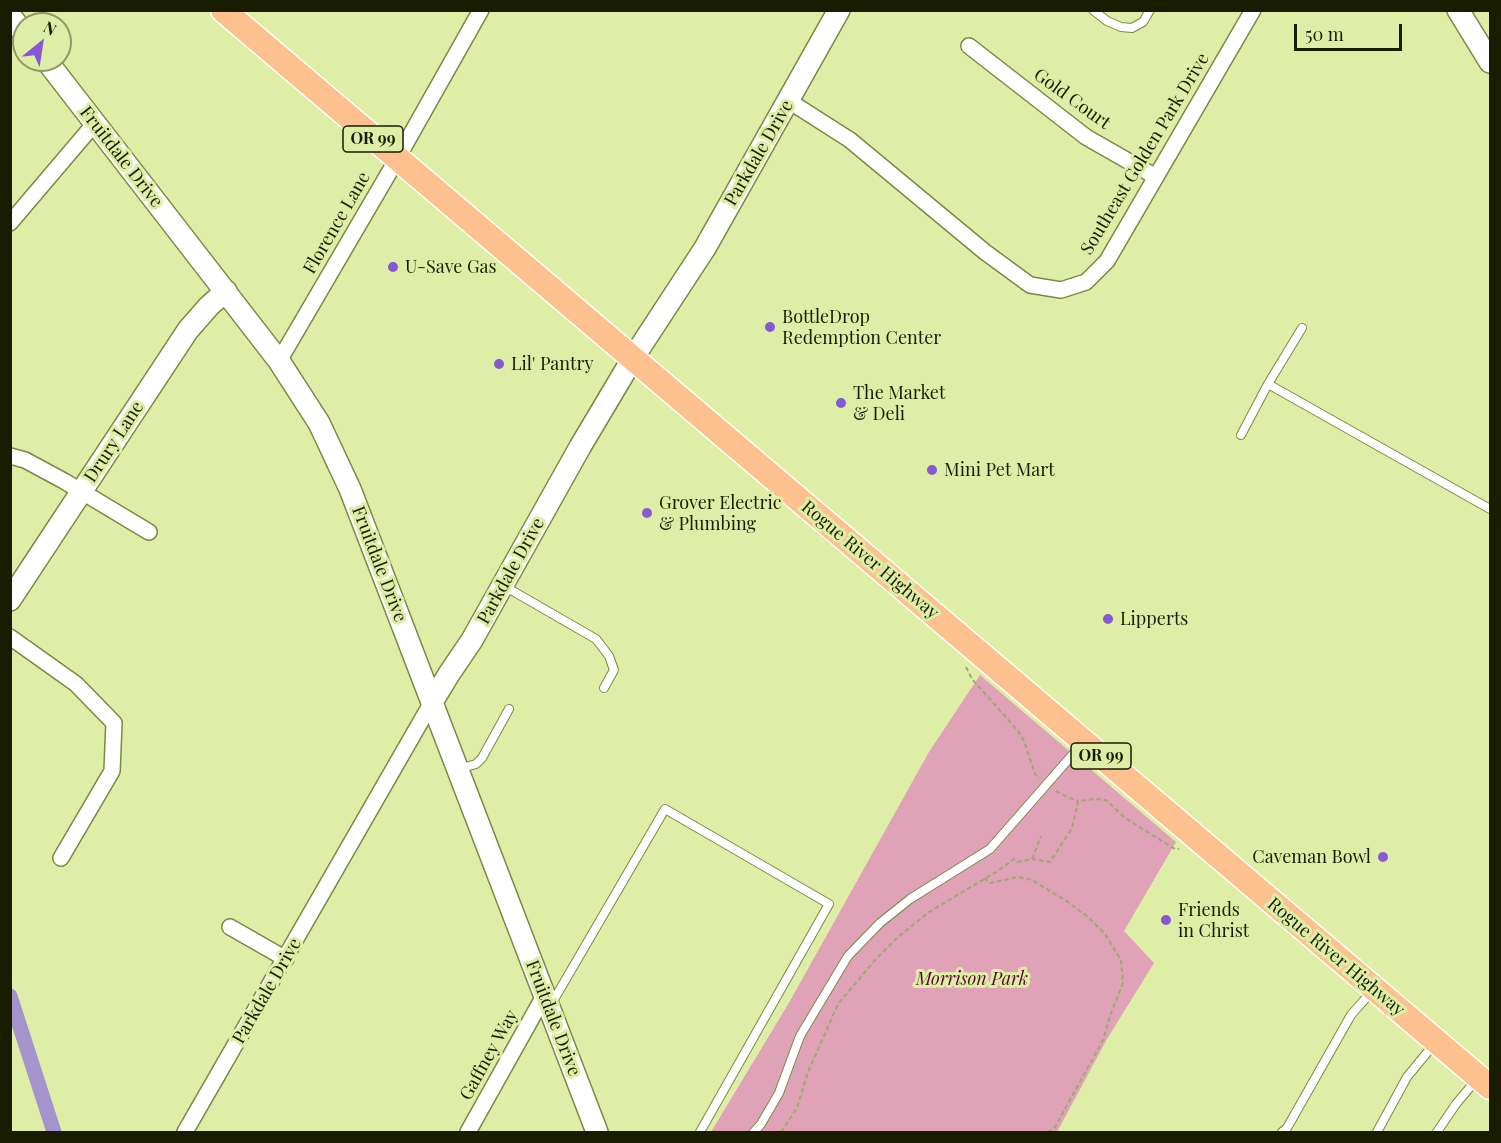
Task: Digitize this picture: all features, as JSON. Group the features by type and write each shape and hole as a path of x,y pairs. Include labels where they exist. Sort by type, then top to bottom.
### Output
{"main road":[{"name":"Rogue River Highway","path":"223,10 1485,1082"},
{"name":"Parkdale Drive","path":"432,702 472,640 580,447 633,358 705,248 840,10"},
{"path":"1458,10 1491,62"},
{"name":"Fruitdale Drive","path":"55,72 279,361 319,423 350,489 597,1132"},
{"name":"Drury Lane","path":"10,600 188,330 226,291"}],"street":[{"name":"Florence Lane","path":"279,361 481,10"},
{"name":"Southeast Golden Park Drive","path":"789,101 849,140 985,252 1030,285 1061,290 1086,282 1107,261 1253,10"},
{"name":"Gold Court","path":"969,46 1086,137 1156,177"},
{"path":"10,222 95,123"},
{"path":"10,456 25,460 149,532"},
{"path":"10,637 76,684 114,723 112,771 61,858"},
{"name":"Parkdale Drive","path":"185,1132 432,702"},
{"path":"230,927 286,958"},
{"name":"Gaffney Way","path":"468,1132 546,1002"}],"lane":[{"path":"1093,10 1107,21 1121,27 1132,28 1143,22 1150,10"},
{"path":"1241,435 1268,384 1302,328"},
{"path":"1268,384 1491,509"},
{"path":"502,585 596,639 609,656 614,670 604,688"},
{"path":"458,770 476,764 482,758 509,709"},
{"path":"754,1132 779,1093 800,1036 848,956 880,923 910,899 990,849 1084,741"},
{"path":"546,1002 665,809 829,904 700,1132"},
{"path":"1282,1132 1287,1128 1351,1015 1374,989"},
{"path":"1377,1132 1407,1077 1436,1042"},
{"path":"1437,1132 1456,1104 1485,1082"}],"path":[{"path":"966,668 972,679 1018,731 1024,741 1035,774 1058,792 1078,801 1106,800 1136,825 1175,849 1182,849"},
{"path":"782,1132 797,1108 808,1072 838,1004 876,959 898,937 929,912 1014,859 1018,862 1032,859 1050,862 1072,828 1078,801"},
{"path":"1032,859 1041,836"},
{"path":"984,878 990,883 1018,877 1032,880 1088,917 1105,934 1121,960 1123,983 1103,1040 1055,1127 1049,1132"}],"green space":[{"name":"Morrison Park","path":"980,675 1176,842 1124,931 1154,963 1107,1039 1057,1132 711,1132 790,1001 929,752"}],"waterway":[{"path":"10,996 54,1132"}],"place":[{"name":"U-Save Gas","path":"393,267"},
{"name":"BottleDrop Redemption Center","path":"770,327"},
{"name":"Lil' Pantry","path":"499,364"},
{"name":"The Market & Deli","path":"841,403"},
{"name":"Mini Pet Mart","path":"932,470"},
{"name":"Grover Electric & Plumbing","path":"647,513"},
{"name":"Lipperts","path":"1108,619"},
{"name":"Caveman Bowl","path":"1383,857"},
{"name":"Friends in Christ","path":"1166,920"}]}
